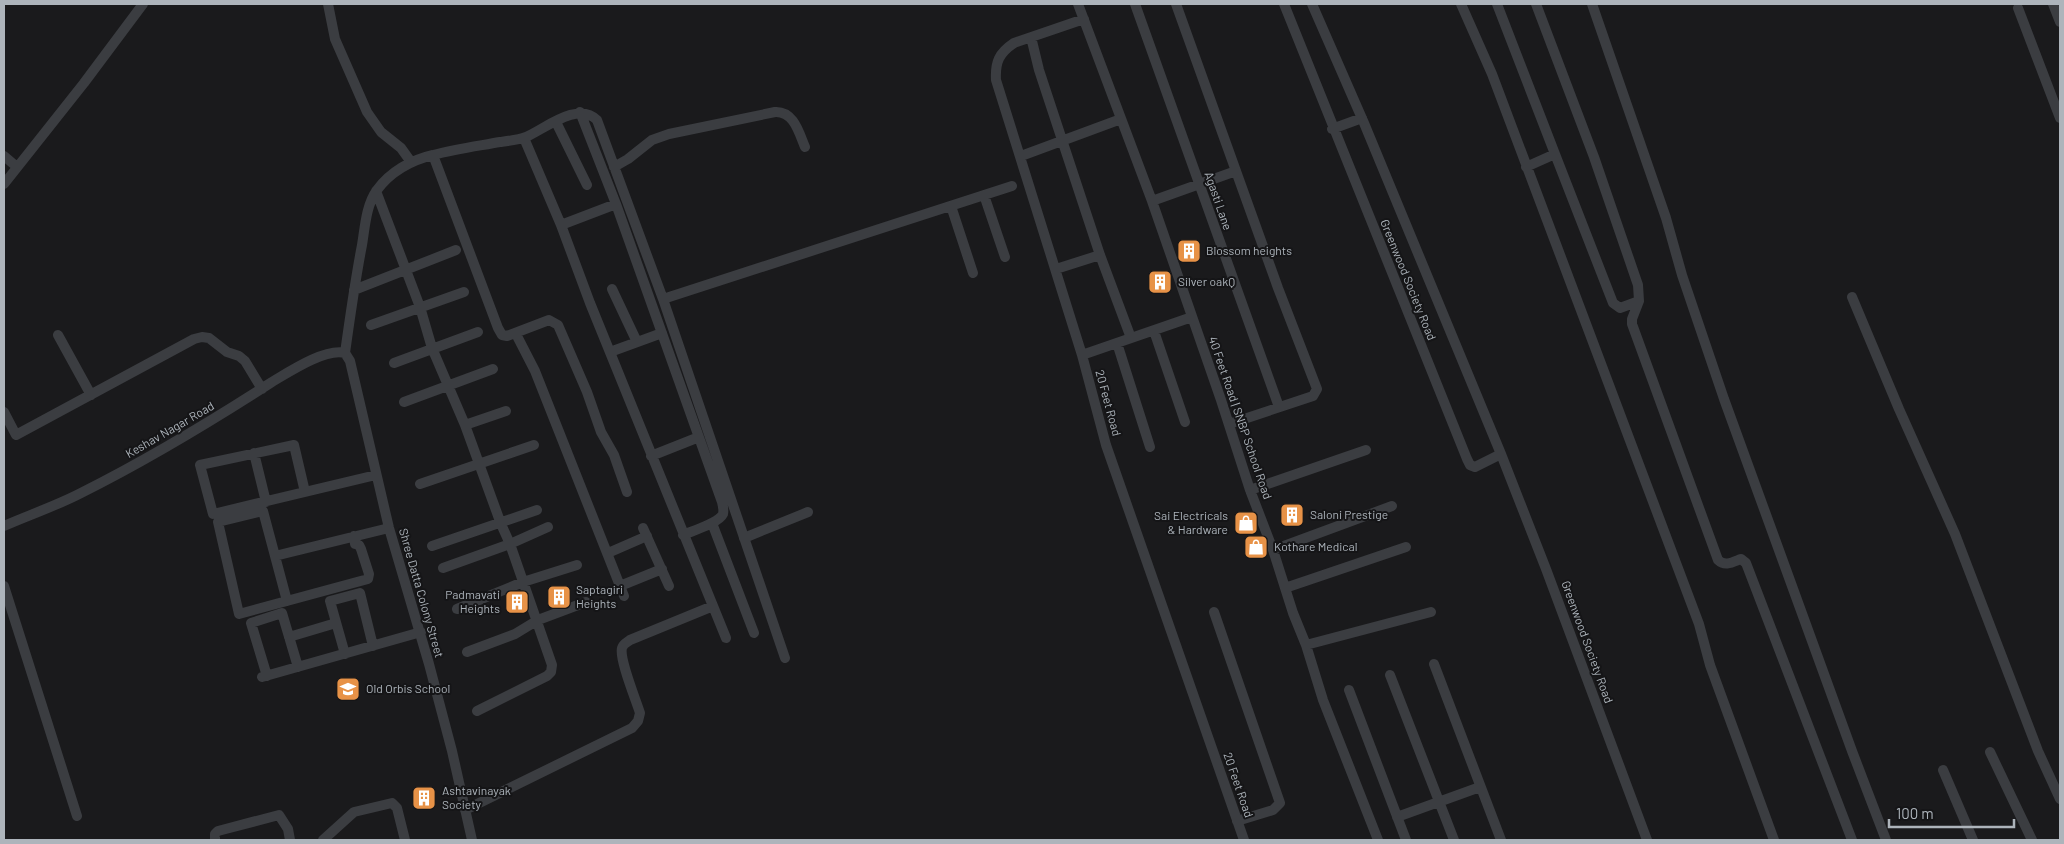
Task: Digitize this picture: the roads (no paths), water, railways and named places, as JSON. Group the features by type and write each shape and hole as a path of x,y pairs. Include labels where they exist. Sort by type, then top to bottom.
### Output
{"street":[{"path":"4,184 84,83 143,4"},
{"path":"328,4 338,48 367,112 380,132 401,148 411,162"},
{"name":"40 Feet Road | SNBP School Road","path":"1078,4 1152,201 1250,490 1306,645 1323,700 1378,840"},
{"name":"Agasti Lane","path":"1136,4 1279,407"},
{"path":"1176,4 1278,288 1317,389 1314,396 1229,424"},
{"name":"Greenwood Society Road","path":"1284,4 1332,129 1467,459 1470,465 1475,467 1501,454"},
{"name":"Greenwood Society Road","path":"1312,4 1362,118 1501,454 1550,578 1646,840"},
{"path":"1461,4 1492,74 1698,624 1710,665 1774,840"},
{"path":"1497,4 1613,303 1620,308 1639,301"},
{"path":"1536,4 1594,157 1638,285 1639,301 1632,324 1718,560 1721,564 1741,559 1746,563 1852,840"},
{"path":"1592,4 1666,218 1682,275 1724,399 1886,840"},
{"path":"2053,4 2060,22"},
{"path":"2018,8 2060,118"},
{"name":"20 Feet Road","path":"1084,19 1030,37 1006,48 1000,55 995,68 996,80 1082,354 1106,445 1244,840"},
{"path":"1030,37 1039,70 1100,255 1131,338"},
{"path":"580,112 616,204 723,508 721,517 712,523 683,535"},
{"path":"345,353 368,210 376,191 396,170 411,162 432,155 524,138 580,112 591,113 597,120 663,299 785,658"},
{"path":"614,167 628,159 652,140 669,134 775,112 786,113 805,147"},
{"path":"1332,129 1362,118"},
{"path":"1020,156 1121,119"},
{"path":"556,122 587,185"},
{"path":"524,138 561,225 683,535 726,638"},
{"path":"1526,167 1555,154"},
{"path":"432,155 502,335 516,334 550,320 558,325 587,392 601,432 614,455 627,492"},
{"path":"4,156 17,167"},
{"path":"1152,201 1236,171"},
{"path":"663,299 1012,186"},
{"path":"376,191 420,307 432,348 465,425 510,544 538,620 552,665 551,672 547,676 477,711"},
{"path":"984,195 1004,257"},
{"path":"561,225 616,204"},
{"path":"951,206 973,273"},
{"path":"354,290 456,250"},
{"path":"1056,269 1100,255"},
{"path":"612,289 637,342"},
{"path":"371,325 464,292"},
{"path":"1852,297 1899,409 1955,534 2038,751 2060,799"},
{"path":"1082,354 1192,317"},
{"path":"1154,331 1185,422"},
{"path":"394,363 478,332"},
{"path":"610,352 662,332"},
{"path":"516,334 535,371 624,596"},
{"path":"58,335 90,395"},
{"path":"4,412 16,435 194,339 202,337 209,338 227,352 239,356 245,361 262,389"},
{"path":"1118,343 1150,447"},
{"name":"Keshav Nagar Road","path":"4,526 79,494 138,463 310,361 339,352 345,353"},
{"name":"Shree Datta Colony Street","path":"345,353 350,361 389,528 421,632 472,840"},
{"path":"404,402 493,369"},
{"path":"465,425 506,411"},
{"path":"652,456 699,437"},
{"path":"305,492 294,445 200,465 213,514 376,476"},
{"path":"420,484 534,445"},
{"path":"1250,490 1366,450"},
{"path":"254,453 266,502"},
{"path":"1273,550 1392,506"},
{"path":"432,546 501,524 536,510"},
{"path":"287,601 263,511 218,522 239,614 287,601 368,579 369,574 361,549 359,545 355,544 354,536"},
{"path":"744,538 808,512"},
{"path":"712,523 754,633"},
{"path":"443,568 510,544 548,527"},
{"path":"275,556 389,528"},
{"path":"608,554 645,532 669,586"},
{"path":"1285,588 1406,547"},
{"path":"457,609 524,582 576,565"},
{"path":"620,586 662,569"},
{"path":"4,586 77,816"},
{"path":"345,654 330,601 360,593 373,646"},
{"path":"467,652 515,634 538,620 586,602"},
{"path":"466,810 632,728 638,721 640,713 623,661 621,650 623,645 630,640 713,606"},
{"path":"1214,612 1280,803 1273,810 1237,821"},
{"path":"1306,645 1340,634 1431,612"},
{"path":"298,667 282,613 251,622 264,677 421,632"},
{"path":"289,637 336,624"},
{"path":"1434,664 1500,840"},
{"path":"1390,675 1454,840"},
{"path":"1349,690 1406,840"},
{"path":"1990,752 2032,840"},
{"path":"1943,770 1973,840"},
{"path":"1397,817 1480,787"},
{"path":"323,840 354,812 392,803 397,808 405,840"},
{"path":"215,840 215,834 218,831 279,815 288,829 290,840"}],"place":[{"name":"Blossom heights","path":"1189,251"},
{"name":"Silver oakQ","path":"1160,282"},
{"name":"Saloni Prestige","path":"1292,515"},
{"name":"Sai Electricals & Hardware","path":"1246,523"},
{"name":"Kothare Medical","path":"1256,547"},
{"name":"Saptagiri Heights","path":"559,597"},
{"name":"Padmavati Heights","path":"517,602"},
{"name":"Old Orbis School","path":"348,689"},
{"name":"Ashtavinayak Society","path":"424,798"}]}
